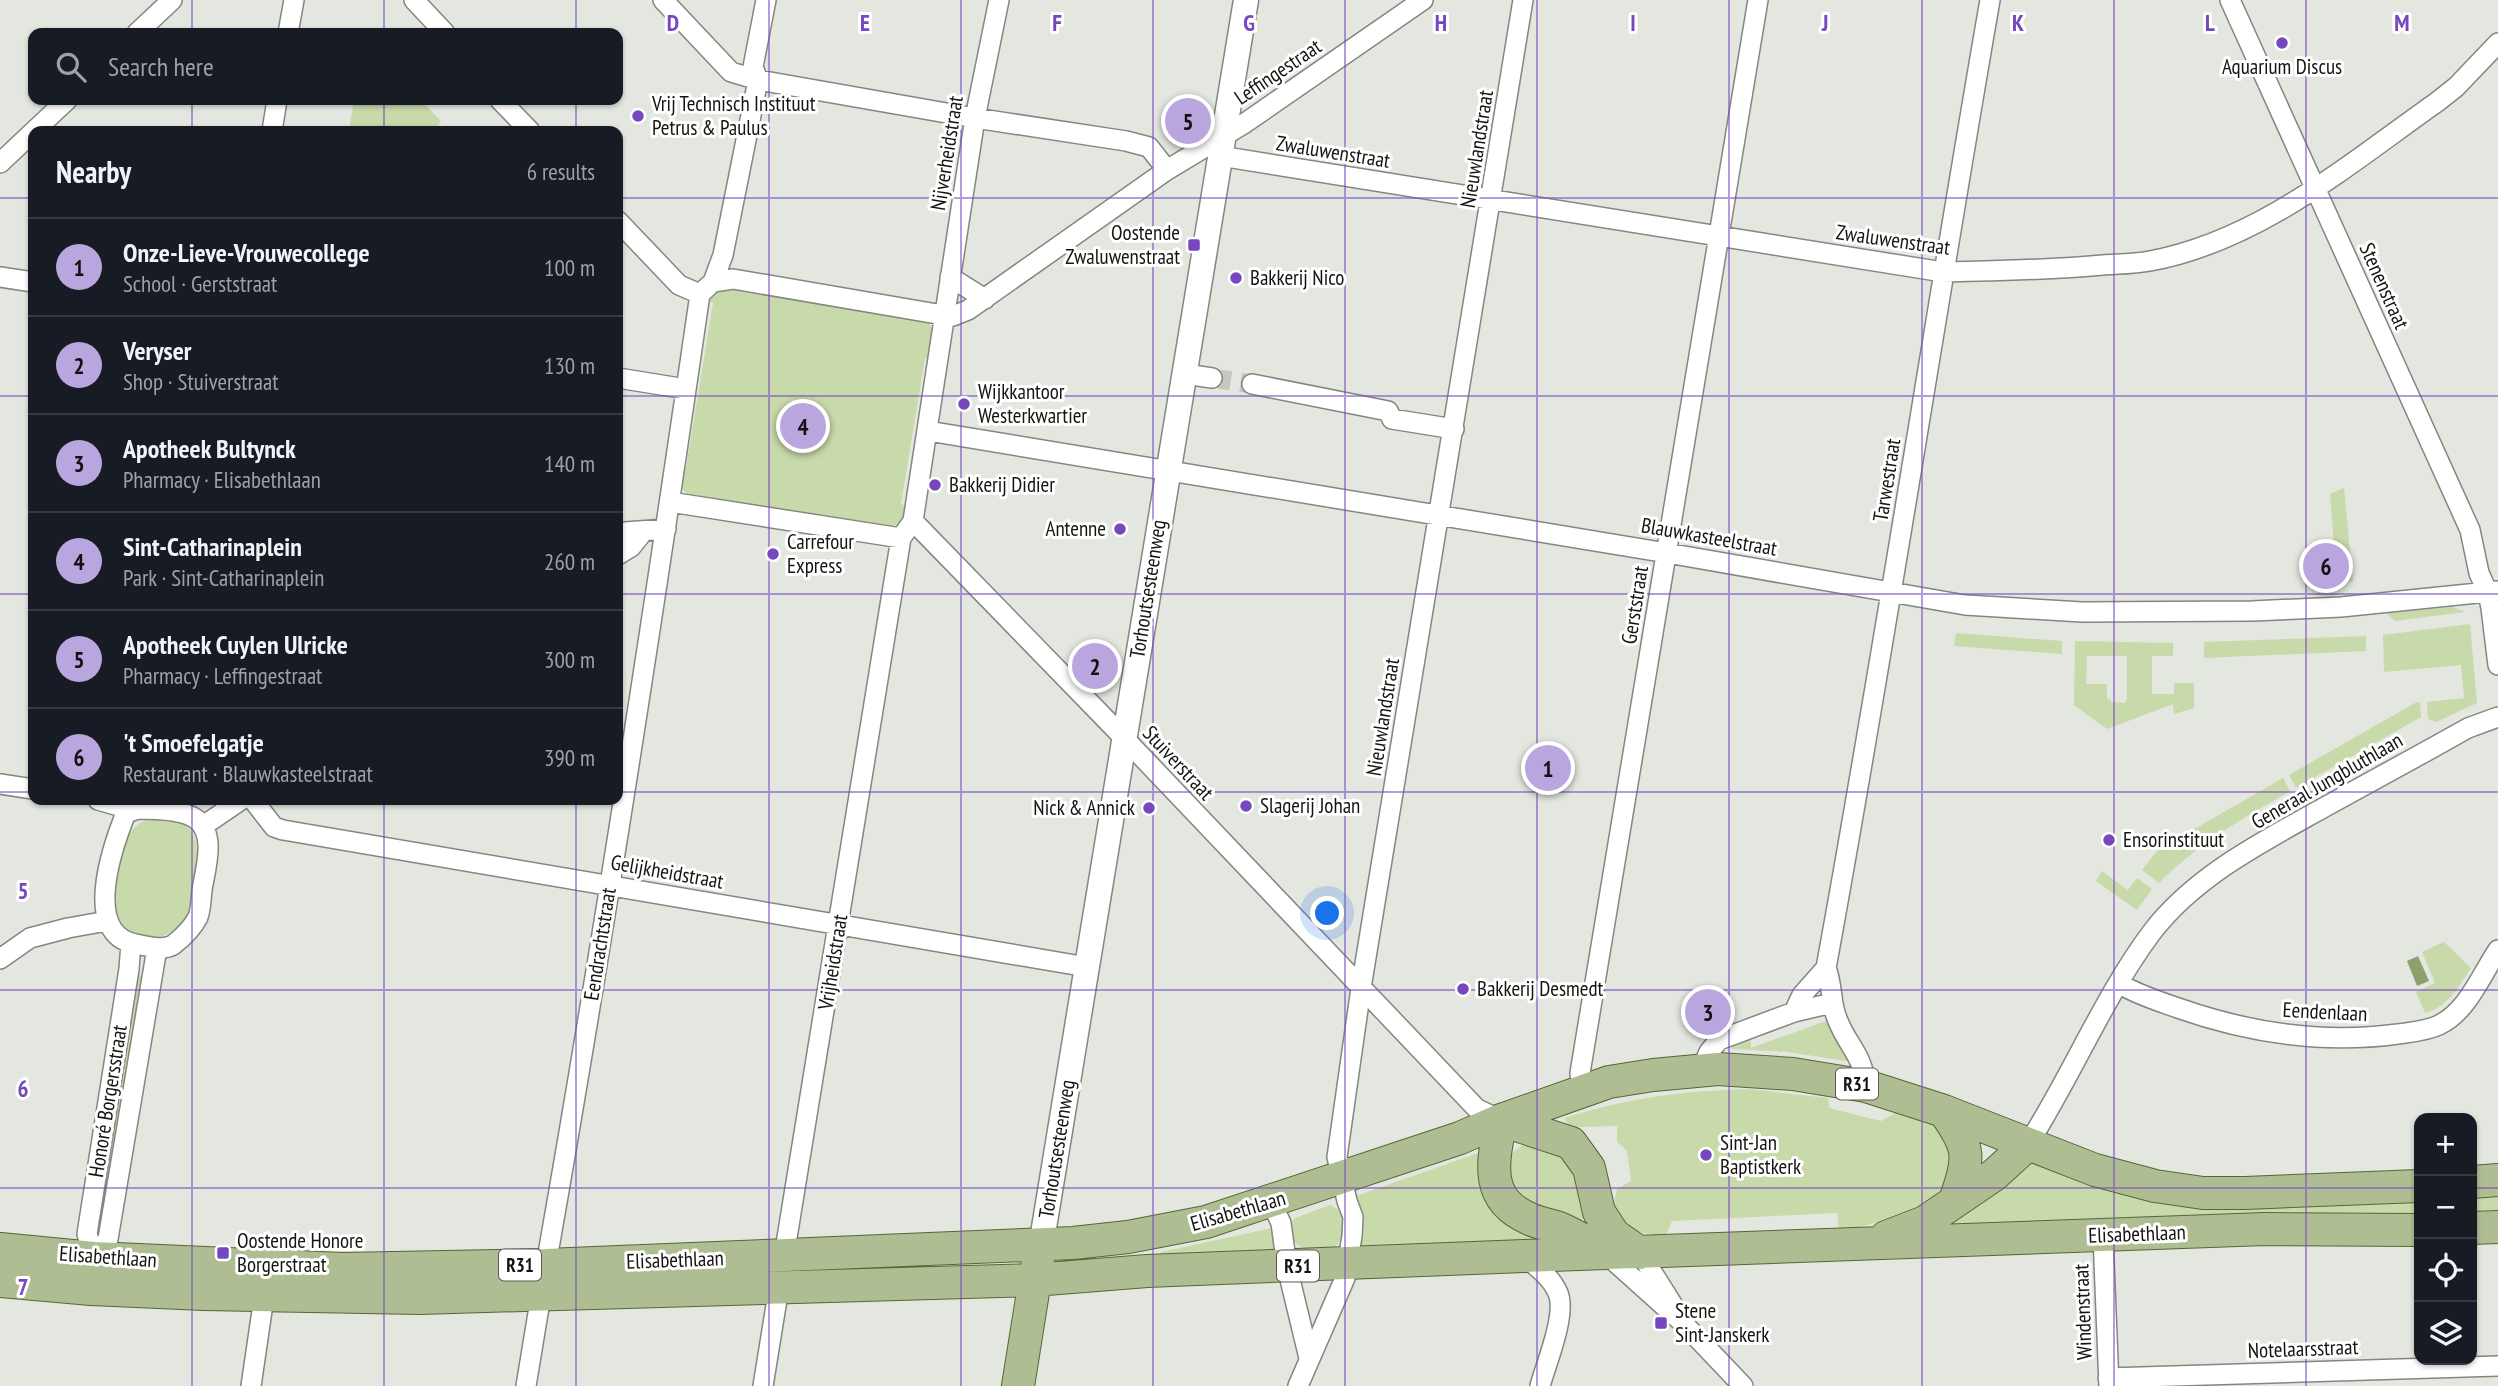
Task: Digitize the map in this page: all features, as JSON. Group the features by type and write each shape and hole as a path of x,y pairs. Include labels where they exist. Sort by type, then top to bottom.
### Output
{"main road":[{"name":"Elisabethlaan","path":"0,1281 91,1289 264,1297 420,1298 543,1280 784,1256 1041,1246 1128,1237 1206,1222 1271,1202 1460,1138 1501,1120 1582,1092 1630,1078 1718,1069 1793,1074 1867,1086 1944,1111 2095,1170 2155,1186 2203,1193 2342,1191 2414,1186"},
{"path":"1944,1111 1961,1136 1967,1161 1955,1201"},
{"name":"Elisabethlaan","path":"1501,1120 1495,1150 1494,1180 1497,1191 1509,1207 1531,1220 1569,1233 1605,1253"},
{"path":"1501,1120 1571,1143 1589,1168 1599,1212 1614,1234 1640,1253"},
{"name":"Elisabethlaan","path":"1854,1246 1925,1222 1994,1175 2028,1144"},
{"path":"2477,1182 2498,1180"},
{"path":"2477,1228 2498,1227"},
{"name":"Elisabethlaan","path":"0,1249 94,1258 543,1280 779,1287 1034,1280 1147,1271 2264,1229 2414,1230"},
{"name":"Torhoutsesteenweg","path":"1018,1386 1041,1246"},
{"name":"Vrijheidstraat","path":"779,1287 784,1256"},
{"name":"Honoré Borgersstraat","path":"91,1289 94,1258"}],"street":[{"path":"142,28 172,0"},
{"path":"289,28 294,0"},
{"path":"414,0 440,28"},
{"path":"663,0 731,72 758,80 975,118 1126,141 1149,147 1167,170"},
{"name":"Eendrachtstraat","path":"623,803 686,389 706,288 723,255 758,80 753,67 766,0"},
{"name":"Nijverheidstraat","path":"913,521 975,118 999,0"},
{"name":"Torhoutsesteenweg","path":"1041,1246 1246,0"},
{"name":"Leffingestraat","path":"943,315 953,316 968,310 1167,170 1222,145 1423,0"},
{"name":"Nieuwlandstraat","path":"1342,1179 1337,1157 1361,988 1523,0"},
{"name":"Gerststraat","path":"1582,1092 1580,1073 1758,0"},
{"name":"Tarwestraat","path":"1867,1086 1864,1066 1838,1022 1832,1003 1831,979 1826,968 1892,592 1990,0"},
{"name":"Stenenstraat","path":"2230,0 2470,530 2479,573 2493,592 2498,664"},
{"name":"Zwaluwenstraat","path":"1222,145 1492,201 1943,272 2047,271 2151,261 2198,247 2251,226 2315,188 2456,87 2498,43"},
{"path":"39,126 62,105"},
{"path":"273,126 276,105"},
{"path":"505,105 525,126"},
{"path":"0,163 28,137"},
{"path":"623,226 679,285 706,288 733,279 943,315"},
{"path":"0,277 28,281"},
{"path":"950,277 985,299"},
{"path":"1185,374 1212,378"},
{"path":"623,379 686,389"},
{"path":"1252,384 1388,411 1392,419 1454,429"},
{"name":"Blauwkasteelstraat","path":"928,431 1965,605 2082,612 2252,611 2341,607 2493,592"},
{"path":"670,502 901,538 913,521"},
{"name":"Stuiverstraat","path":"913,521 1477,1109 1501,1120"},
{"path":"623,533 666,529"},
{"path":"623,552 631,547 643,531"},
{"name":"Vrijheidstraat","path":"784,1256 901,538"},
{"name":"Generaal Jungbluthlaan","path":"2028,1144 2151,933 2177,903 2211,875 2297,823 2468,728 2498,717"},
{"path":"0,783 28,788"},
{"path":"116,805 126,813"},
{"path":"152,805 126,813 112,846 107,870 106,905 107,921 116,934 131,943 157,948 170,947 185,934 198,916 209,853 203,826 178,806"},
{"path":"203,826 234,805"},
{"name":"Gelijkheidstraat","path":"257,805 274,827 283,830 1087,967"},
{"name":"Eendrachtstraat","path":"526,1386 623,805"},
{"path":"0,959 30,938 107,921"},
{"path":"0,975 41,947 45,935"},
{"name":"Honoré Borgersstraat","path":"94,1258 86,1238 131,943"},
{"name":"Honoré Borgersstraat","path":"94,1258 108,1239 157,948"},
{"name":"Eendenlaan","path":"2120,984 2134,993 2214,1021 2256,1030 2337,1038 2374,1037 2440,1025 2456,1013 2470,996 2498,950"},
{"path":"1794,1012 1802,995 1826,968"},
{"path":"1701,1071 1709,1052 1719,1040 1794,1012 1832,1003"},
{"path":"1298,1386 1345,1278 1353,1217 1342,1179"},
{"path":"1271,1202 1281,1223 1287,1267 1309,1358"},
{"name":"Windenstraat","path":"2102,1236 2109,1382"},
{"path":"1605,1253 1683,1323 1743,1386"},
{"path":"1640,1253 1683,1323"},
{"path":"1524,1256 1549,1278 1559,1295 1560,1312 1540,1386"},
{"name":"Vrijheidstraat","path":"763,1386 779,1287"},
{"path":"251,1386 264,1297"},
{"name":"Notelaarsstraat","path":"2109,1382 2498,1366"}],"shaded area":[{"path":"353,105 426,105 441,121 438,126 350,126"},
{"path":"728,287 926,320 930,324 934,338 933,348 931,358 925,358 901,504 906,506 905,515 898,525 887,527 689,494 682,489 680,472 681,468 686,468 713,303 708,301 711,294"},
{"path":"2344,488 2353,582 2337,582 2330,494"},
{"path":"2453,607 2465,612 2395,621 2386,613"},
{"path":"2470,624 2477,703 2436,722 2428,719 2427,702 2464,698 2461,665 2384,672 2383,635"},
{"path":"1956,633 2062,641 2062,654 1954,646"},
{"path":"2366,636 2366,651 2204,658 2204,642"},
{"path":"2075,641 2173,643 2173,656 2152,656 2152,694 2174,694 2174,683 2194,683 2194,708 2174,714 2173,704 2107,729 2074,705","holes":["2087,656 2127,656 2125,703 2107,699 2107,684 2086,684"]},
{"path":"2420,702 2421,717 2296,788 2289,775"},
{"path":"2283,778 2290,791 2205,844 2159,883 2142,870 2158,850"},
{"path":"158,816 177,820 193,834 197,863 190,910 186,917 168,934 151,938 135,934 124,925 117,911 114,877 123,844 131,832 143,821"},
{"path":"2102,871 2128,890 2137,878 2152,889 2137,910 2096,881"},
{"path":"2444,942 2471,968 2446,1001 2425,1013 2416,992 2435,983 2422,952"},
{"path":"2418,956 2429,981 2417,986 2407,961"},
{"path":"134,974 145,976 104,1209 100,1208"},
{"path":"1829,1020 1853,1062 1787,1052 1732,1049 1732,1043 1750,1035 1751,1048"},
{"path":"1748,1089 1828,1098 1829,1108 1881,1121 1897,1112 1933,1121 1952,1137 1947,1188 1909,1211 1839,1232 1837,1213 1672,1221 1666,1235 1647,1234 1628,1225 1614,1203 1617,1189 1631,1181 1627,1151 1617,1142 1617,1126 1569,1126 1564,1118 1655,1097"},
{"path":"1539,1141 1573,1161 1585,1215 1581,1221 1515,1197 1507,1160 1520,1147"},
{"path":"1481,1152 1554,1242 1363,1253 1359,1246 1363,1221 1356,1196"},
{"path":"2024,1159 2053,1169 2414,1197 2414,1213 1944,1230 1942,1225"},
{"path":"2498,1194 2498,1210 2477,1211 2477,1195"},
{"path":"1330,1205 1341,1213 1343,1219 1341,1238 1333,1249 1302,1248 1293,1239 1292,1222 1295,1218"},
{"path":"1272,1228 1278,1251 1161,1255 1161,1252"}],"tunnel":[{"path":"1212,378 1252,384"}],"place":[{"name":"Aquarium Discus","path":"2282,43"},
{"name":"Vrij Technisch Instituut Petrus & Paulus","path":"638,116"},
{"name":"Apotheek Cuylen Ulricke","path":"1188,121"},
{"name":"Oostende Zwaluwenstraat","path":"1194,245"},
{"name":"Bakkerij Nico","path":"1236,278"},
{"name":"Wijkkantoor Westerkwartier","path":"964,404"},
{"name":"Sint-Catharinaplein","path":"803,426"},
{"name":"Bakkerij Didier","path":"935,485"},
{"name":"Antenne","path":"1120,529"},
{"name":"Carrefour Express","path":"773,554"},
{"name":"'t Smoefelgatje","path":"2326,566"},
{"name":"Veryser","path":"1095,666"},
{"name":"Onze-Lieve-Vrouwecollege","path":"1548,768"},
{"name":"Slagerij Johan","path":"1246,806"},
{"name":"Nick & Annick","path":"1149,808"},
{"name":"Ensorinstituut","path":"2109,840"},
{"name":"Bakkerij Desmedt","path":"1463,989"},
{"name":"Apotheek Bultynck","path":"1708,1012"},
{"name":"Sint-Jan Baptistkerk","path":"1706,1155"},
{"name":"Oostende Honore Borgerstraat","path":"223,1253"},
{"name":"Stene Sint-Janskerk","path":"1661,1323"}]}
